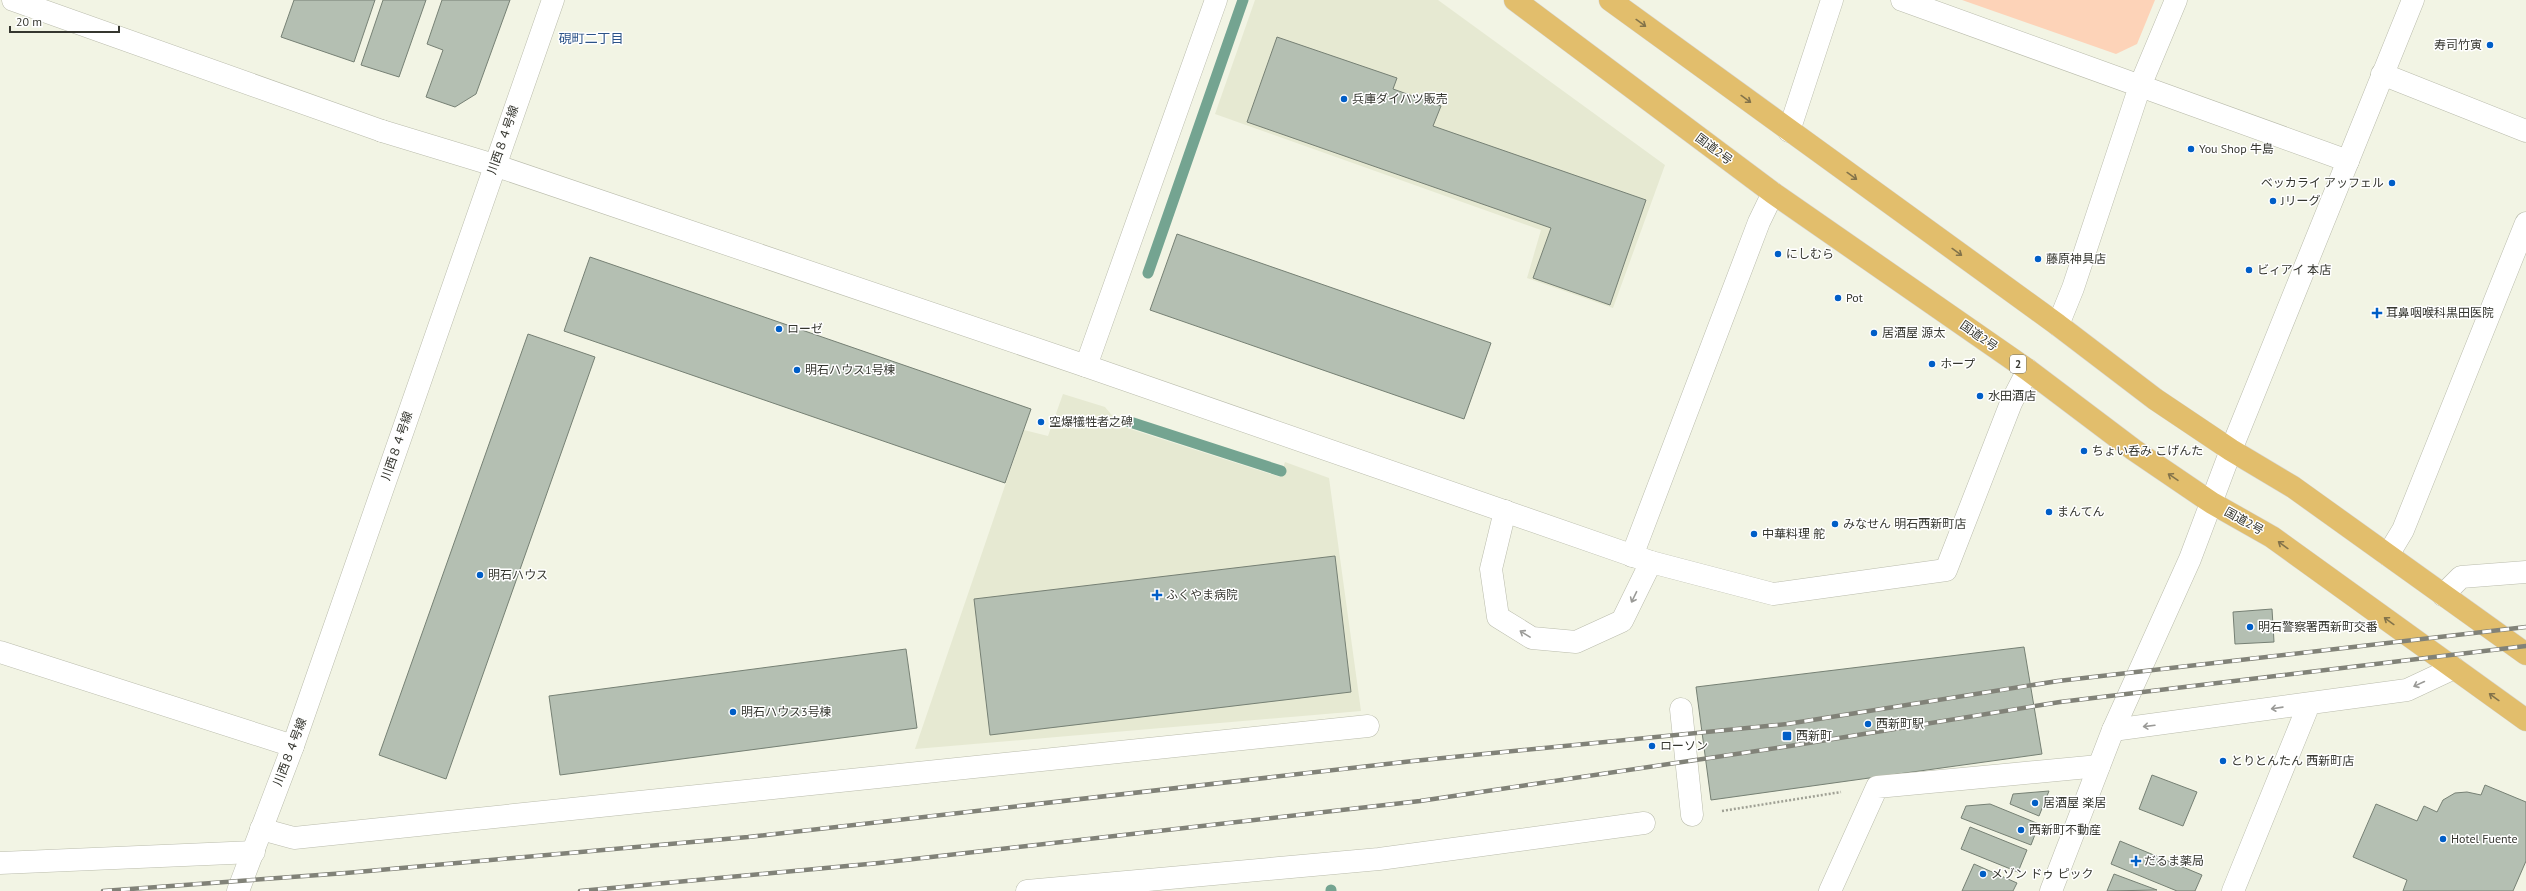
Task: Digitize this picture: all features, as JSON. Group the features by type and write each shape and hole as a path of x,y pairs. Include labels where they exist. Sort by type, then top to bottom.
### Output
{"highway":[{"name":"国道2号","path":"1515,0 1773,192 2028,370 2134,450 2212,503 2272,537 2526,720"},
{"path":"1610,0 2058,325 2155,399 2231,450 2293,487 2526,654"}],"street":[{"path":"13,0 382,131 494,165 1086,366 1641,559 1773,594 1946,570 2011,403 2028,370"},
{"name":"川西８４号線","path":"238,891 293,746 494,165 553,0"},
{"path":"1086,366 1216,0"},
{"path":"1789,131 1832,0"},
{"path":"1902,0 2348,161"},
{"path":"2058,325 2140,86 2176,0"},
{"path":"2051,891 2113,730 2190,559 2231,450 2413,0"},
{"path":"2382,74 2526,131"},
{"path":"1505,511 1491,569 1498,617 1532,638 1576,642 1622,621 1641,559 1759,222 1773,192"},
{"path":"2388,554 2403,530 2526,223"},
{"path":"2443,595 2461,577 2526,572"},
{"path":"0,652 293,746"},
{"path":"2113,730 2407,690 2454,668"},
{"path":"2234,891 2309,704"},
{"path":"1681,709 1693,741 1692,815"},
{"path":"261,829 294,838 1368,726"},
{"path":"1830,891 1877,787 2099,766"},
{"path":"1027,891 1379,859 1644,823"},
{"path":"0,863 254,852"}],"path":[{"path":"1692,815 1877,787"}],"shaded area":[{"path":"1255,0 1438,0 1665,165 1613,308 1527,278 1541,230 1215,114"},
{"path":"1962,0 2155,0 2137,44 2116,54"},
{"name":"ふくやま病院","path":"1063,394 1105,407 1121,426 1280,477 1285,462 1329,478 1361,711 915,749 1024,430 1048,436"}],"building":[{"path":"294,0 375,0 354,62 281,37"},
{"path":"383,0 426,0 399,77 361,65"},
{"path":"442,0 510,0 476,94 455,107 426,97 443,50 427,44"},
{"path":"1277,37 1397,78 1393,89 1441,106 1433,126 1646,200 1610,305 1533,278 1551,228 1247,122"},
{"path":"1177,234 1491,343 1464,419 1150,310"},
{"name":"明石ハウス1号棟","path":"590,257 1031,409 1005,483 564,331"},
{"name":"明石ハウス","path":"528,334 595,357 446,779 379,755"},
{"path":"1335,556 1351,692 990,735 974,599"},
{"path":"2272,609 2274,642 2235,644 2233,612"},
{"name":"西新町駅","path":"2024,647 2042,754 1711,800 1696,687"},
{"name":"明石ハウス3号棟","path":"906,649 917,728 560,775 549,696"},
{"path":"2152,775 2197,792 2183,826 2139,809"},
{"name":"Hotel Fuente","path":"2485,785 2526,802 2526,861 2513,891 2403,891 2407,880 2353,857 2376,804 2417,821 2424,806 2437,812 2443,800 2455,793 2467,792 2481,795"},
{"path":"2049,791 2039,816 2010,804 2013,794"},
{"path":"1990,804 2039,824 2031,845 1961,818 1966,806"},
{"path":"1970,827 2027,850 2018,872 1961,849"},
{"path":"2120,841 2202,875 2195,891 2177,891 2111,864"},
{"name":"メゾン ドゥ ピック","path":"1974,864 2017,883 2013,891 1962,891"},
{"path":"2114,874 2157,890 2107,891"}],"waterway":[{"path":"1148,273 1243,0"},
{"path":"1127,421 1281,471"}],"railway":[{"path":"103,891 346,873 748,837 1413,761 1787,724 2058,681 2526,627"},
{"path":"580,891 879,863 1420,801 1790,746 2060,702 2526,646"}],"place":[{"name":"寿司竹寅","path":"2490,45"},
{"name":"兵庫ダイハツ販売","path":"1344,99"},
{"name":"You Shop 牛島","path":"2191,149"},
{"name":"ベッカライ アッフェル","path":"2392,183"},
{"name":"Jリーグ","path":"2273,201"},
{"name":"にしむら","path":"1778,254"},
{"name":"藤原神具店","path":"2038,259"},
{"name":"ビィアイ 本店","path":"2249,270"},
{"name":"Pot","path":"1838,298"},
{"name":"耳鼻咽喉科黒田医院","path":"2377,313"},
{"name":"ローゼ","path":"779,329"},
{"name":"居酒屋 源太","path":"1874,333"},
{"name":"ホープ","path":"1932,364"},
{"name":"明石ハウス1号棟","path":"797,370"},
{"name":"水田酒店","path":"1980,396"},
{"name":"空爆犠牲者之碑","path":"1041,422"},
{"name":"ちょい呑み こげんた","path":"2084,451"},
{"name":"まんてん","path":"2049,512"},
{"name":"みなせん 明石西新町店","path":"1835,524"},
{"name":"中華料理 舵","path":"1754,534"},
{"name":"明石ハウス","path":"480,575"},
{"name":"ふくやま病院","path":"1157,595"},
{"name":"明石警察署西新町交番","path":"2250,627"},
{"name":"明石ハウス3号棟","path":"733,712"},
{"name":"西新町駅","path":"1868,724"},
{"name":"西新町","path":"1787,736"},
{"name":"ローソン","path":"1652,746"},
{"name":"とりとんたん 西新町店","path":"2223,761"},
{"name":"居酒屋 楽居","path":"2035,803"},
{"name":"西新町不動産","path":"2021,830"},
{"name":"Hotel Fuente","path":"2443,839"},
{"name":"だるま薬局","path":"2136,861"},
{"name":"メゾン ドゥ ピック","path":"1983,874"}],"district":[{"name":"硯町二丁目","path":"591,38"}]}
